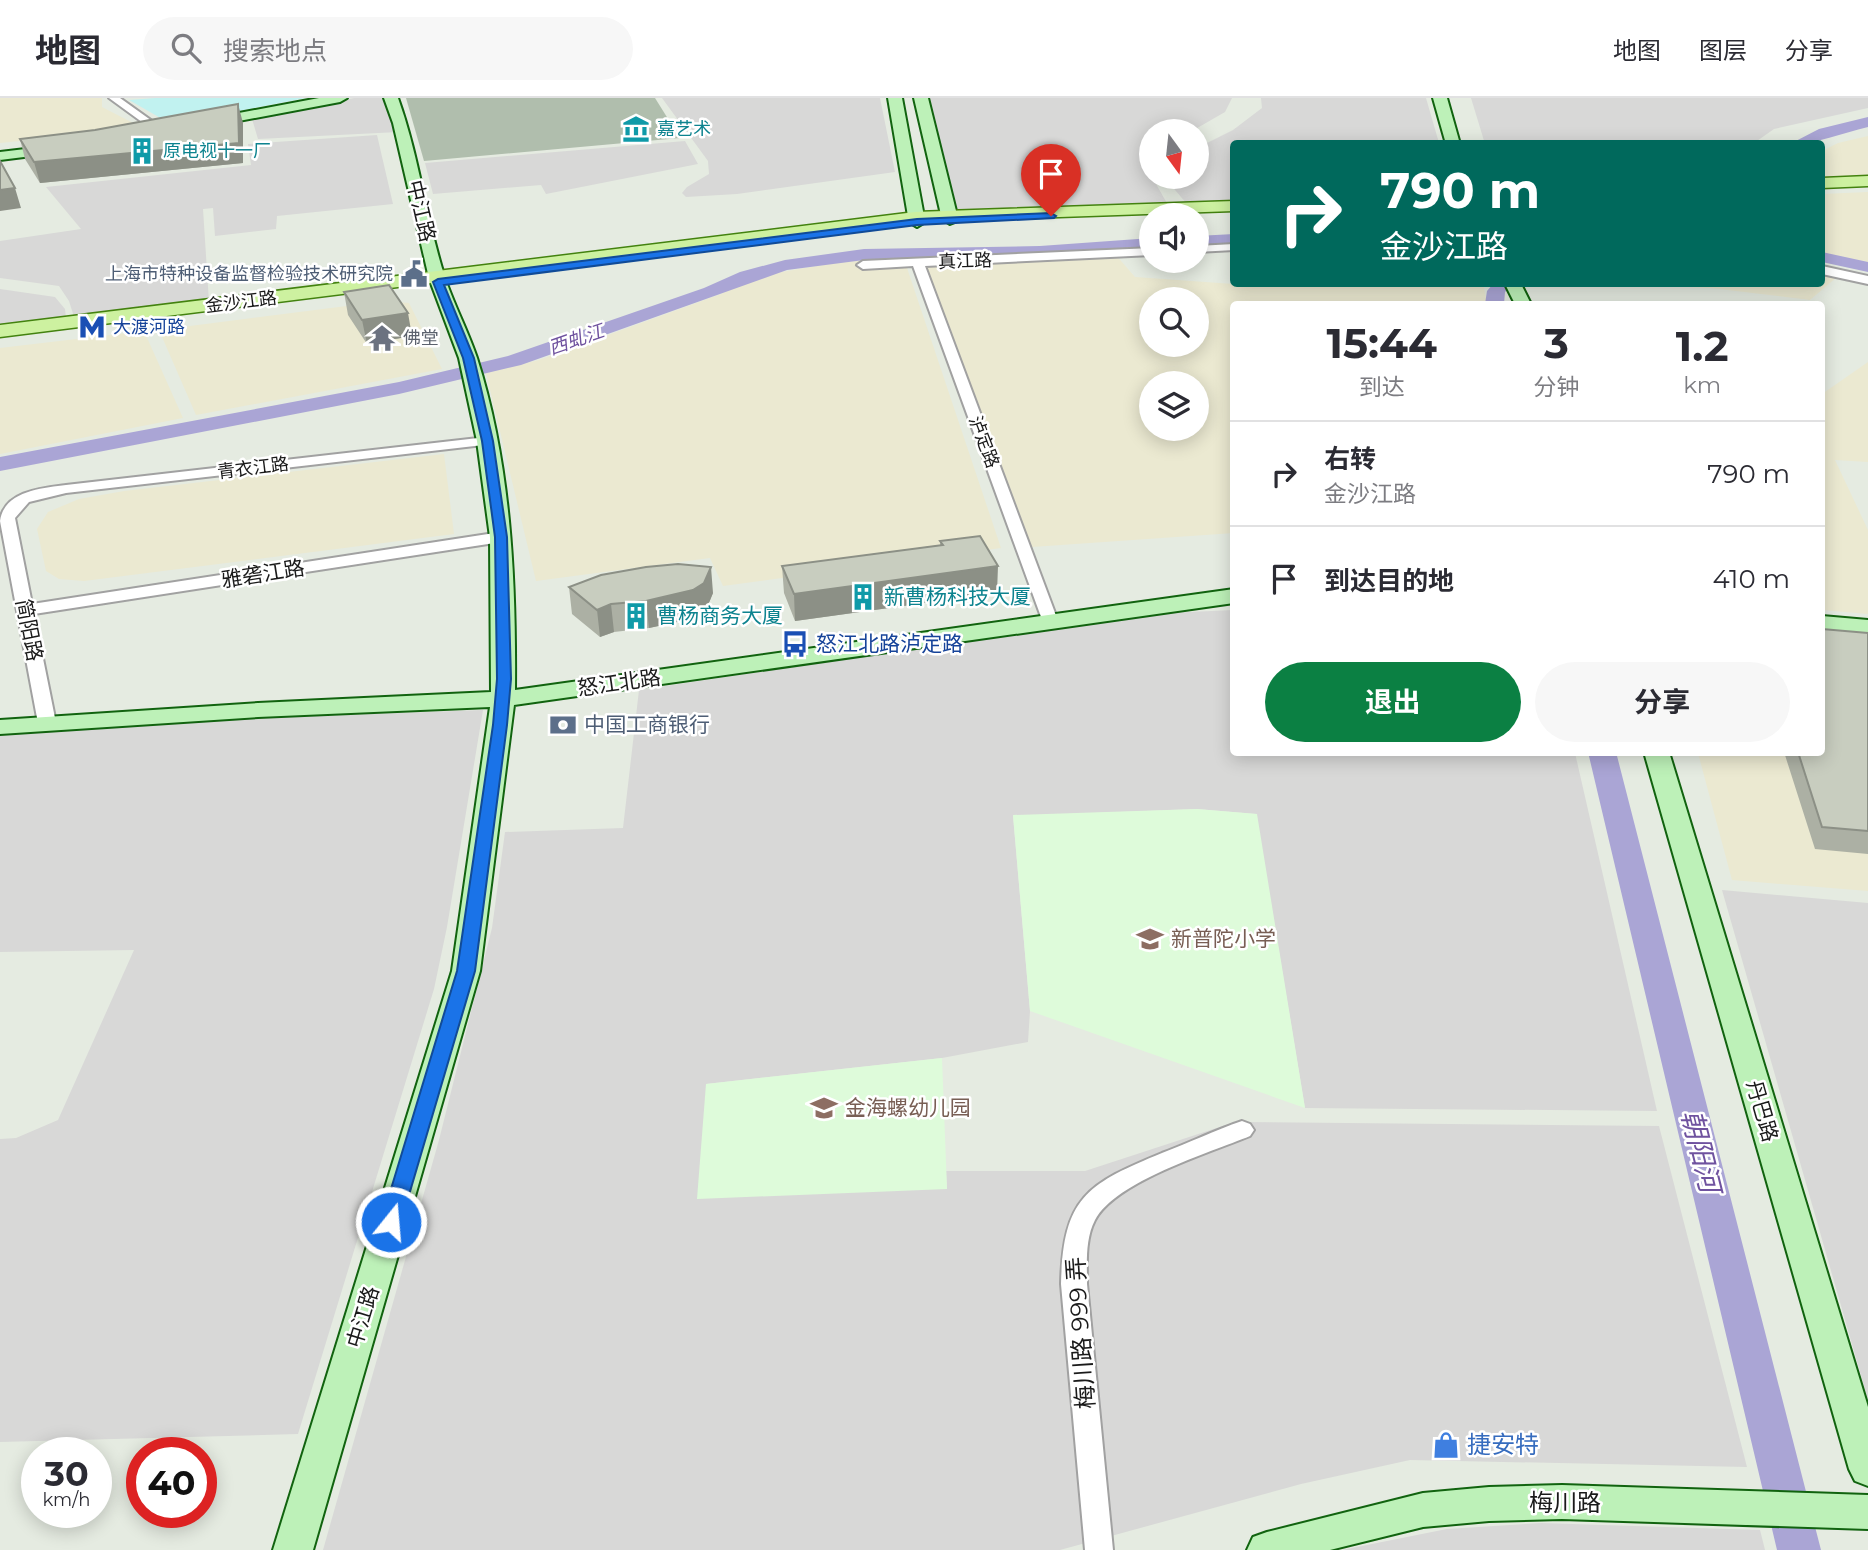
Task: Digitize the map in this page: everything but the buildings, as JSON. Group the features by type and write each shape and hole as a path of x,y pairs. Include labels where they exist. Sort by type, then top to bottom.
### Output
{"main road":[{"path":"895,98 916,219"},
{"path":"1825,185 1868,183"},
{"name":"金沙江路","path":"0,333 916,219 1230,208"},
{"name":"中江路","path":"437,280 468,358"}],"street":[{"path":"114,98 175,129"},
{"path":"146,134 340,98"},
{"name":"中江路","path":"391,98 400,123 437,280"},
{"path":"921,98 949,217"},
{"path":"1440,98 1452,140"},
{"path":"0,156 74,147"},
{"path":"1209,248 1230,247"},
{"name":"真江路","path":"863,265 1139,252"},
{"name":"泸定路","path":"918,263 1050,621"},
{"path":"1825,271 1868,280"},
{"name":"中江路","path":"293,1550 466,971 503,699 504,637 501,537 487,441 468,358"},
{"name":"青衣江路","path":"20,500 66,489 487,441"},
{"name":"简阳路","path":"20,500 10,508 7,518 47,723"},
{"name":"雅砻江路","path":"25,610 501,537"},
{"name":"怒江北路","path":"0,727 503,699 1230,597"},
{"path":"1825,623 1868,627"},
{"name":"丹巴路","path":"1657,756 1868,1469"},
{"name":"梅川路 999 弄","path":"1099,1550 1074,1284 1075,1240 1081,1220 1103,1191 1121,1180 1242,1130"},
{"name":"梅川路","path":"1267,1550 1423,1510 1489,1504 1562,1502 1868,1512"}],"shaded area":[{"path":"0,98 102,98 102,107 135,124 59,137 0,143"},
{"path":"306,98 171,124 129,100"},
{"path":"354,98 384,98 398,132 258,139 252,119"},
{"path":"406,98 655,98 680,138 424,161"},
{"path":"662,98 880,98 895,172 737,194 686,197 682,193 687,187 709,174 708,161"},
{"path":"929,98 1232,98 1225,112 1209,121 1209,119 1139,119 1139,189 1159,189 1167,203 955,213"},
{"path":"1261,98 1426,98 1438,140 1230,140 1230,203 1186,203 1174,189 1209,189 1209,142 1233,130 1262,108"},
{"path":"1471,98 1868,98 1868,108 1774,129 1758,140 1484,140"},
{"path":"377,135 393,204 277,216 276,229 215,236 213,208 203,209 209,302 74,317 69,301 59,286 0,278 0,241 81,229 46,187 251,165 248,144"},
{"path":"1868,136 1868,177 1825,179 1825,150 1838,143"},
{"path":"685,141 698,164 546,194 541,185 433,194 425,163"},
{"path":"1868,192 1868,262 1825,254 1825,194"},
{"path":"1115,254 1135,277 1230,284 1230,287 1484,287 1486,301 1230,301 1230,533 1032,547 926,266"},
{"path":"904,259 1001,548 723,586 710,558 536,581 486,373 539,360 721,294 737,284 764,275 846,261"},
{"path":"1825,275 1837,277 1810,300 1687,287 1825,287"},
{"path":"0,289 55,297 65,309 66,318 0,326"},
{"path":"386,301 409,303 442,369 196,415 159,330"},
{"path":"144,331 183,418 0,454 0,348"},
{"path":"1868,362 1868,462 1835,460 1868,530 1868,614 1825,610 1825,392"},
{"path":"444,454 454,534 84,581 59,579 46,571 37,529 48,512 79,499 124,491"},
{"path":"1230,610 1230,756 1576,756 1657,1111 1305,1108 1256,814 1197,809 1013,816 1030,1011 1028,1042 942,1058 706,1084 947,1189 946,1171 1085,1171 1235,1122 1659,1126 1747,1467 1410,1460 1301,1484 1060,1550 323,1550 439,1140 492,928 505,832 623,828 639,690 1144,614"},
{"path":"1868,640 1868,891 1732,880 1699,756 1825,756 1825,745"},
{"path":"483,710 434,989 298,1434 112,1439 21,1437 21,1441 0,1442 0,1139 16,1138 58,1120 134,950 0,952 0,733 152,722"},
{"name":"新普陀小学","path":"1197,809 1257,814 1305,1108 1030,1011 1013,815"},
{"path":"1722,890 1868,903 1868,1400"},
{"name":"金海螺幼儿园","path":"942,1058 947,1189 697,1199 706,1084"},
{"path":"1541,1523 1760,1530 1765,1550 1342,1550 1447,1529"}],"waterway":[{"path":"1807,140 1824,132 1868,122"},
{"name":"西虬江","path":"1209,240 1230,239"},
{"name":"西虬江","path":"0,464 399,388 514,361 711,292 747,276 785,265 864,254 1040,251 1139,244"},
{"name":"西虬江","path":"1825,258 1868,267"},
{"name":"朝阳河","path":"1495,301 1496,291 1500,287"},
{"name":"朝阳河","path":"1603,756 1799,1550"}],"place":[{"name":"嘉艺术","path":"636,129"},
{"name":"原电视十一厂","path":"142,151"},
{"name":"上海市特种设备监督检验技术研究院","path":"414,274"},
{"name":"大渡河路","path":"92,327"},
{"name":"佛堂","path":"382,338"},
{"name":"新曹杨科技大厦","path":"863,597"},
{"name":"曹杨商务大厦","path":"636,616"},
{"name":"怒江北路泸定路","path":"795,644"},
{"name":"中国工商银行","path":"563,725"},
{"name":"新普陀小学","path":"1150,939"},
{"name":"金海螺幼儿园","path":"824,1108"},
{"name":"捷安特","path":"1446,1445"}],"route":[{"path":"391,1222 466,971 504,679 501,537 487,441 468,358 438,282 917,222 1051,216"}]}
